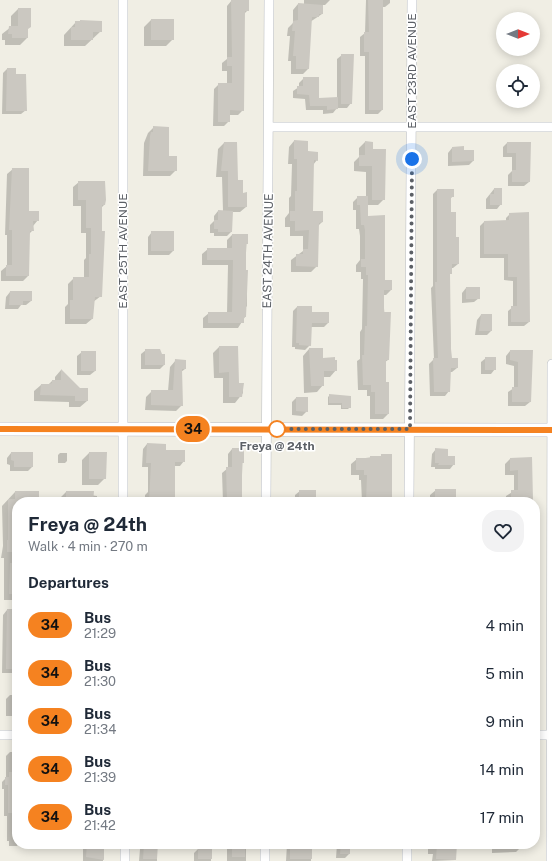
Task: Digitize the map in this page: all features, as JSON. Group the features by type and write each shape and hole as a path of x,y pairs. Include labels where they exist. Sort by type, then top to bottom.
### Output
{"main road":[{"path":"0,429 552,430"}],"street":[{"name":"EAST 25TH AVENUE","path":"123,0 123,497"},
{"name":"EAST 24TH AVENUE","path":"266,497 269,0"},
{"name":"EAST 23RD AVENUE","path":"409,497 412,0"},
{"path":"269,127 552,127"},
{"path":"551,861 552,364"},
{"path":"540,734 552,735"},
{"path":"0,735 12,735"},
{"path":"125,849 125,861"},
{"path":"265,849 265,861"},
{"path":"407,849 407,861"}],"building":[{"path":"231,0 249,0 249,11 245,11 244,111 230,110 230,122 218,122 218,83 232,83 232,66 227,66 227,57 232,57"},
{"path":"368,0 383,0 383,110 369,110 369,52 364,52 364,32 369,32"},
{"path":"298,3 323,5 323,14 319,14 319,17 312,17 309,69 296,69 296,56 293,56 295,31 292,31 293,21 298,20"},
{"path":"18,8 31,8 31,27 28,29 28,38 12,38 12,34 8,34 9,26 18,26"},
{"path":"151,19 174,19 174,40 151,40"},
{"path":"75,21 102,21 102,32 93,32 93,40 71,40 71,27 75,27"},
{"path":"341,54 354,54 352,104 341,104"},
{"path":"7,68 16,68 16,74 26,74 27,111 6,111"},
{"path":"303,77 319,77 319,98 338,97 338,109 327,110 327,106 310,106 309,95 297,94 297,86 303,86"},
{"path":"153,126 169,127 169,156 177,156 177,171 148,171 150,136 151,132 153,132"},
{"path":"294,140 308,141 308,151 318,152 318,161 314,160 313,211 323,211 323,222 319,223 318,267 296,266 296,254 303,254 303,249 308,249 309,230 295,231 295,221 290,221 290,211 295,211 295,191 297,191 297,159 294,159"},
{"path":"365,141 373,142 373,149 386,149 385,200 372,200 372,166 359,166 359,155 365,155"},
{"path":"224,142 237,142 238,180 243,180 243,193 247,192 247,207 228,207 228,171 221,171"},
{"path":"507,142 531,142 530,182 512,182 512,170 516,170 516,153 507,153"},
{"path":"464,146 464,150 474,150 474,161 452,162 452,147"},
{"path":"12,168 29,168 29,211 39,211 39,221 33,221 34,231 30,231 29,276 6,276 6,265 12,265 12,230 9,230"},
{"path":"78,181 105,181 106,200 105,205 102,205 102,231 105,231 102,297 95,297 93,319 70,319 70,300 73,300 73,277 89,277 89,254 91,254 91,228 86,228 86,200 78,200"},
{"path":"494,188 502,188 502,205 490,205 490,194 494,194"},
{"path":"437,189 454,189 454,197 451,197 451,212 456,212 456,237 459,237 459,264 452,264 452,274 450,274 451,349 452,358 458,358 458,368 451,368 450,392 434,392 433,358 438,358 435,282 437,282"},
{"path":"357,196 368,196 368,216 385,215 385,280 392,280 392,290 384,290 384,312 391,312 389,360 386,360 386,382 389,382 389,414 375,414 375,392 371,392 371,385 363,385 362,355 364,355 365,326 367,326 368,275 366,275 366,267 361,267 361,259 365,259 365,230 364,225 361,225 360,205 357,205"},
{"path":"218,210 233,211 232,232 218,232 218,229 214,229 214,220 218,220"},
{"path":"529,212 530,322 511,322 511,306 517,306 517,277 508,277 508,254 484,254 484,221 509,220 509,213"},
{"path":"151,231 174,231 174,251 151,251"},
{"path":"232,234 248,234 248,244 246,244 246,270 248,270 246,317 244,317 244,323 208,323 208,312 232,312 233,260 207,260 207,248 232,248"},
{"path":"466,287 480,287 480,299 466,299"},
{"path":"10,291 32,291 32,301 23,301 23,305 9,305"},
{"path":"297,306 312,306 312,312 329,312 329,323 312,323 311,346 299,345 299,343 296,343"},
{"path":"481,314 492,314 492,331 479,331"},
{"path":"219,346 238,346 239,383 244,383 242,397 229,397 229,372 219,373"},
{"path":"309,348 323,348 323,358 335,357 335,360 337,360 337,371 324,371 324,386 311,386"},
{"path":"145,349 160,349 162,354 165,354 165,365 145,365"},
{"path":"510,350 533,350 531,402 512,402 512,387 518,387 518,362 510,360"},
{"path":"81,351 96,351 96,371 81,371"},
{"path":"485,357 496,357 496,370 485,370"},
{"path":"175,359 186,360 186,369 182,369 183,406 151,405 151,390 173,390"},
{"path":"61,369 80,388 88,388 88,401 75,401 75,396 40,395 41,384 52,383 52,380 61,380"},
{"path":"329,394 351,396 351,408 342,408 342,403 329,403"},
{"path":"296,397 308,397 308,412 296,411"},
{"path":"147,443 166,444 166,450 185,450 185,462 175,462 175,497 149,497 151,463 146,463"},
{"path":"232,448 244,448 244,463 242,463 242,497 227,497 226,467 232,467"},
{"path":"435,448 448,449 448,456 455,456 455,465 438,465 439,463 435,463"},
{"path":"11,452 33,452 33,467 14,467 14,461 11,460"},
{"path":"89,452 107,452 106,479 89,479"},
{"path":"381,454 392,454 392,497 366,497 367,475 364,475 364,470 356,470 356,458 381,456"},
{"path":"532,457 533,497 511,497 511,490 518,490 518,470 510,471 510,458"},
{"path":"435,489 456,489 456,497 435,497"},
{"path":"299,490 316,490 316,497 299,497"},
{"path":"15,491 39,491 39,497 15,497"},
{"path":"66,491 94,491 93,497 66,497"},
{"path":"8,499 12,499 12,552 7,552"},
{"path":"10,563 12,563 12,594 9,594"},
{"path":"7,609 12,609 12,669 6,669"},
{"path":"9,772 12,772 12,813 8,813 8,785 5,785 5,777 9,777"},
{"path":"87,849 104,849 104,860 86,857"},
{"path":"144,849 158,849 157,859 143,859"},
{"path":"198,849 212,849 212,859 198,859"},
{"path":"232,849 245,849 245,857 232,857"},
{"path":"290,849 312,849 312,859 290,859"},
{"path":"340,849 350,849 350,854 340,854"},
{"path":"437,849 457,849 456,860 436,859"}],"bus line":[{"name":"34","path":"0,429 552,430"}],"place":[{"name":"Freya @ 24th","path":"277,429"}],"route":[{"path":"277,429 410,429 412,159"}]}
